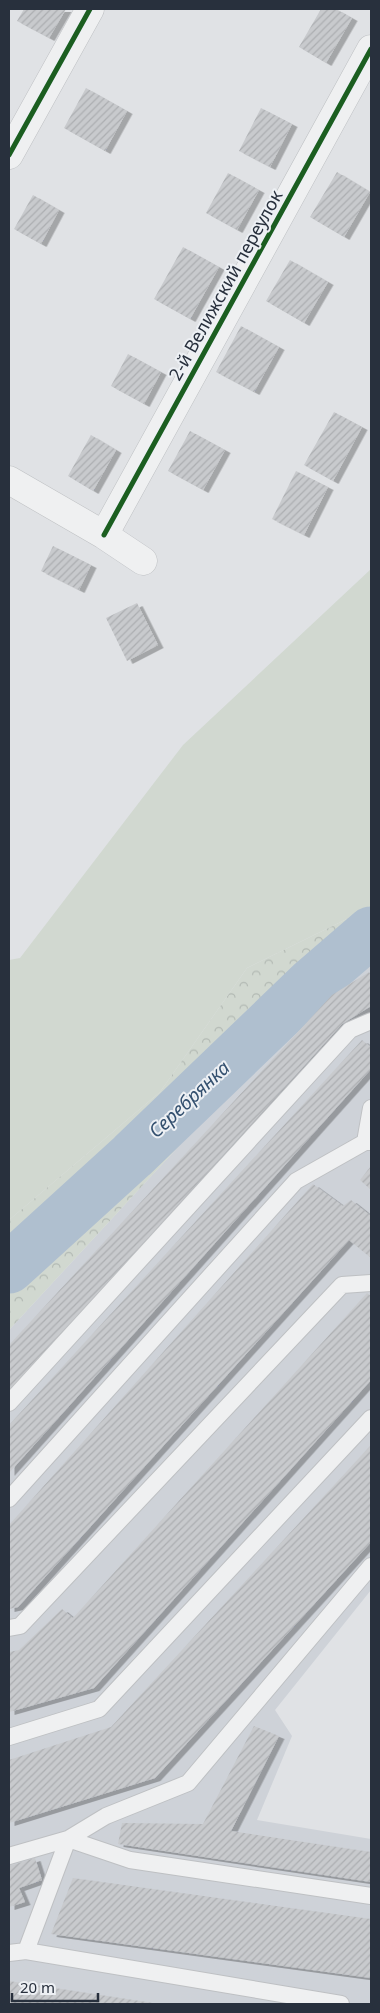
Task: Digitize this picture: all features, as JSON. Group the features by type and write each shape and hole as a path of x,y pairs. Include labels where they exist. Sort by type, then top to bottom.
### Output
{"street":[{"path":"9,155 90,9"},
{"name":"2-й Велижский переулок","path":"104,535 371,49"},
{"path":"9,480 104,535 142,561"}],"lane":[{"path":"9,1403 350,1030 371,1021"},
{"path":"9,1499 296,1181 368,1142 371,1108"},
{"path":"9,1628 20,1626 342,1285 371,1283"},
{"path":"9,1736 99,1709 371,1418"},
{"path":"9,1856 68,1840 106,1816 188,1783 371,1566"},
{"path":"68,1840 130,1860 371,1896"},
{"path":"26,1951 68,1840"},
{"path":"9,1954 26,1951 342,2004"}],"shaded area":[{"path":"371,958 371,1590 275,1710 292,1736 257,1820 371,1839 371,2004 9,2004 9,1330 340,972"}],"green space":[{"path":"371,569 371,905 359,913 247,968 160,1092 9,1220 9,960 20,958 183,745"},
{"path":"371,905 371,958 340,972 9,1330 9,1220 160,1092 247,968 359,913"}],"building":[{"path":"24,9 66,9 49,38 17,21"},
{"path":"321,9 336,9 352,18 326,63 299,47"},
{"path":"86,88 127,111 105,151 64,128"},
{"path":"261,108 292,124 270,167 239,151"},
{"path":"337,172 370,192 344,237 310,217"},
{"path":"228,173 259,190 237,230 206,213"},
{"path":"33,195 59,210 41,244 14,229"},
{"path":"183,247 219,267 190,319 154,299"},
{"path":"290,260 328,282 304,323 266,301"},
{"path":"241,326 279,347 254,392 216,372"},
{"path":"128,354 161,372 144,404 111,386"},
{"path":"334,412 362,427 333,481 304,465"},
{"path":"190,431 225,450 203,490 168,471"},
{"path":"91,435 116,450 93,491 68,476"},
{"path":"296,471 328,487 304,535 272,519"},
{"path":"53,546 91,565 79,590 41,571"},
{"path":"137,603 158,645 127,661 106,618"},
{"path":"369,972 371,975 371,1006 342,1024 9,1391 9,1345 332,995"},
{"path":"362,1040 371,1047 371,1069 9,1473 9,1425"},
{"path":"371,1166 371,1190 360,1180"},
{"path":"313,1184 343,1206 351,1200 371,1216 371,1258 349,1240 18,1607 9,1609 9,1525"},
{"path":"367,1293 371,1296 371,1380 94,1688 9,1712 9,1652 19,1650 62,1609 73,1618"},
{"path":"371,1445 371,1542 155,1778 9,1823 9,1760 111,1727"},
{"path":"254,1726 279,1736 231,1831 371,1852 371,1882 118,1844 122,1823 203,1824"},
{"path":"35,1858 42,1880 19,1888 25,1902 9,1907 9,1866"},
{"path":"73,1878 371,1919 371,1978 51,1934"},
{"path":"9,1981 153,2003 153,2004 9,2004"}],"waterway":[{"name":"Серебрянка","path":"9,1268 132,1156 313,982 371,932"}],"cycle path":[{"path":"9,155 90,9"},
{"path":"104,535 371,49"}]}
